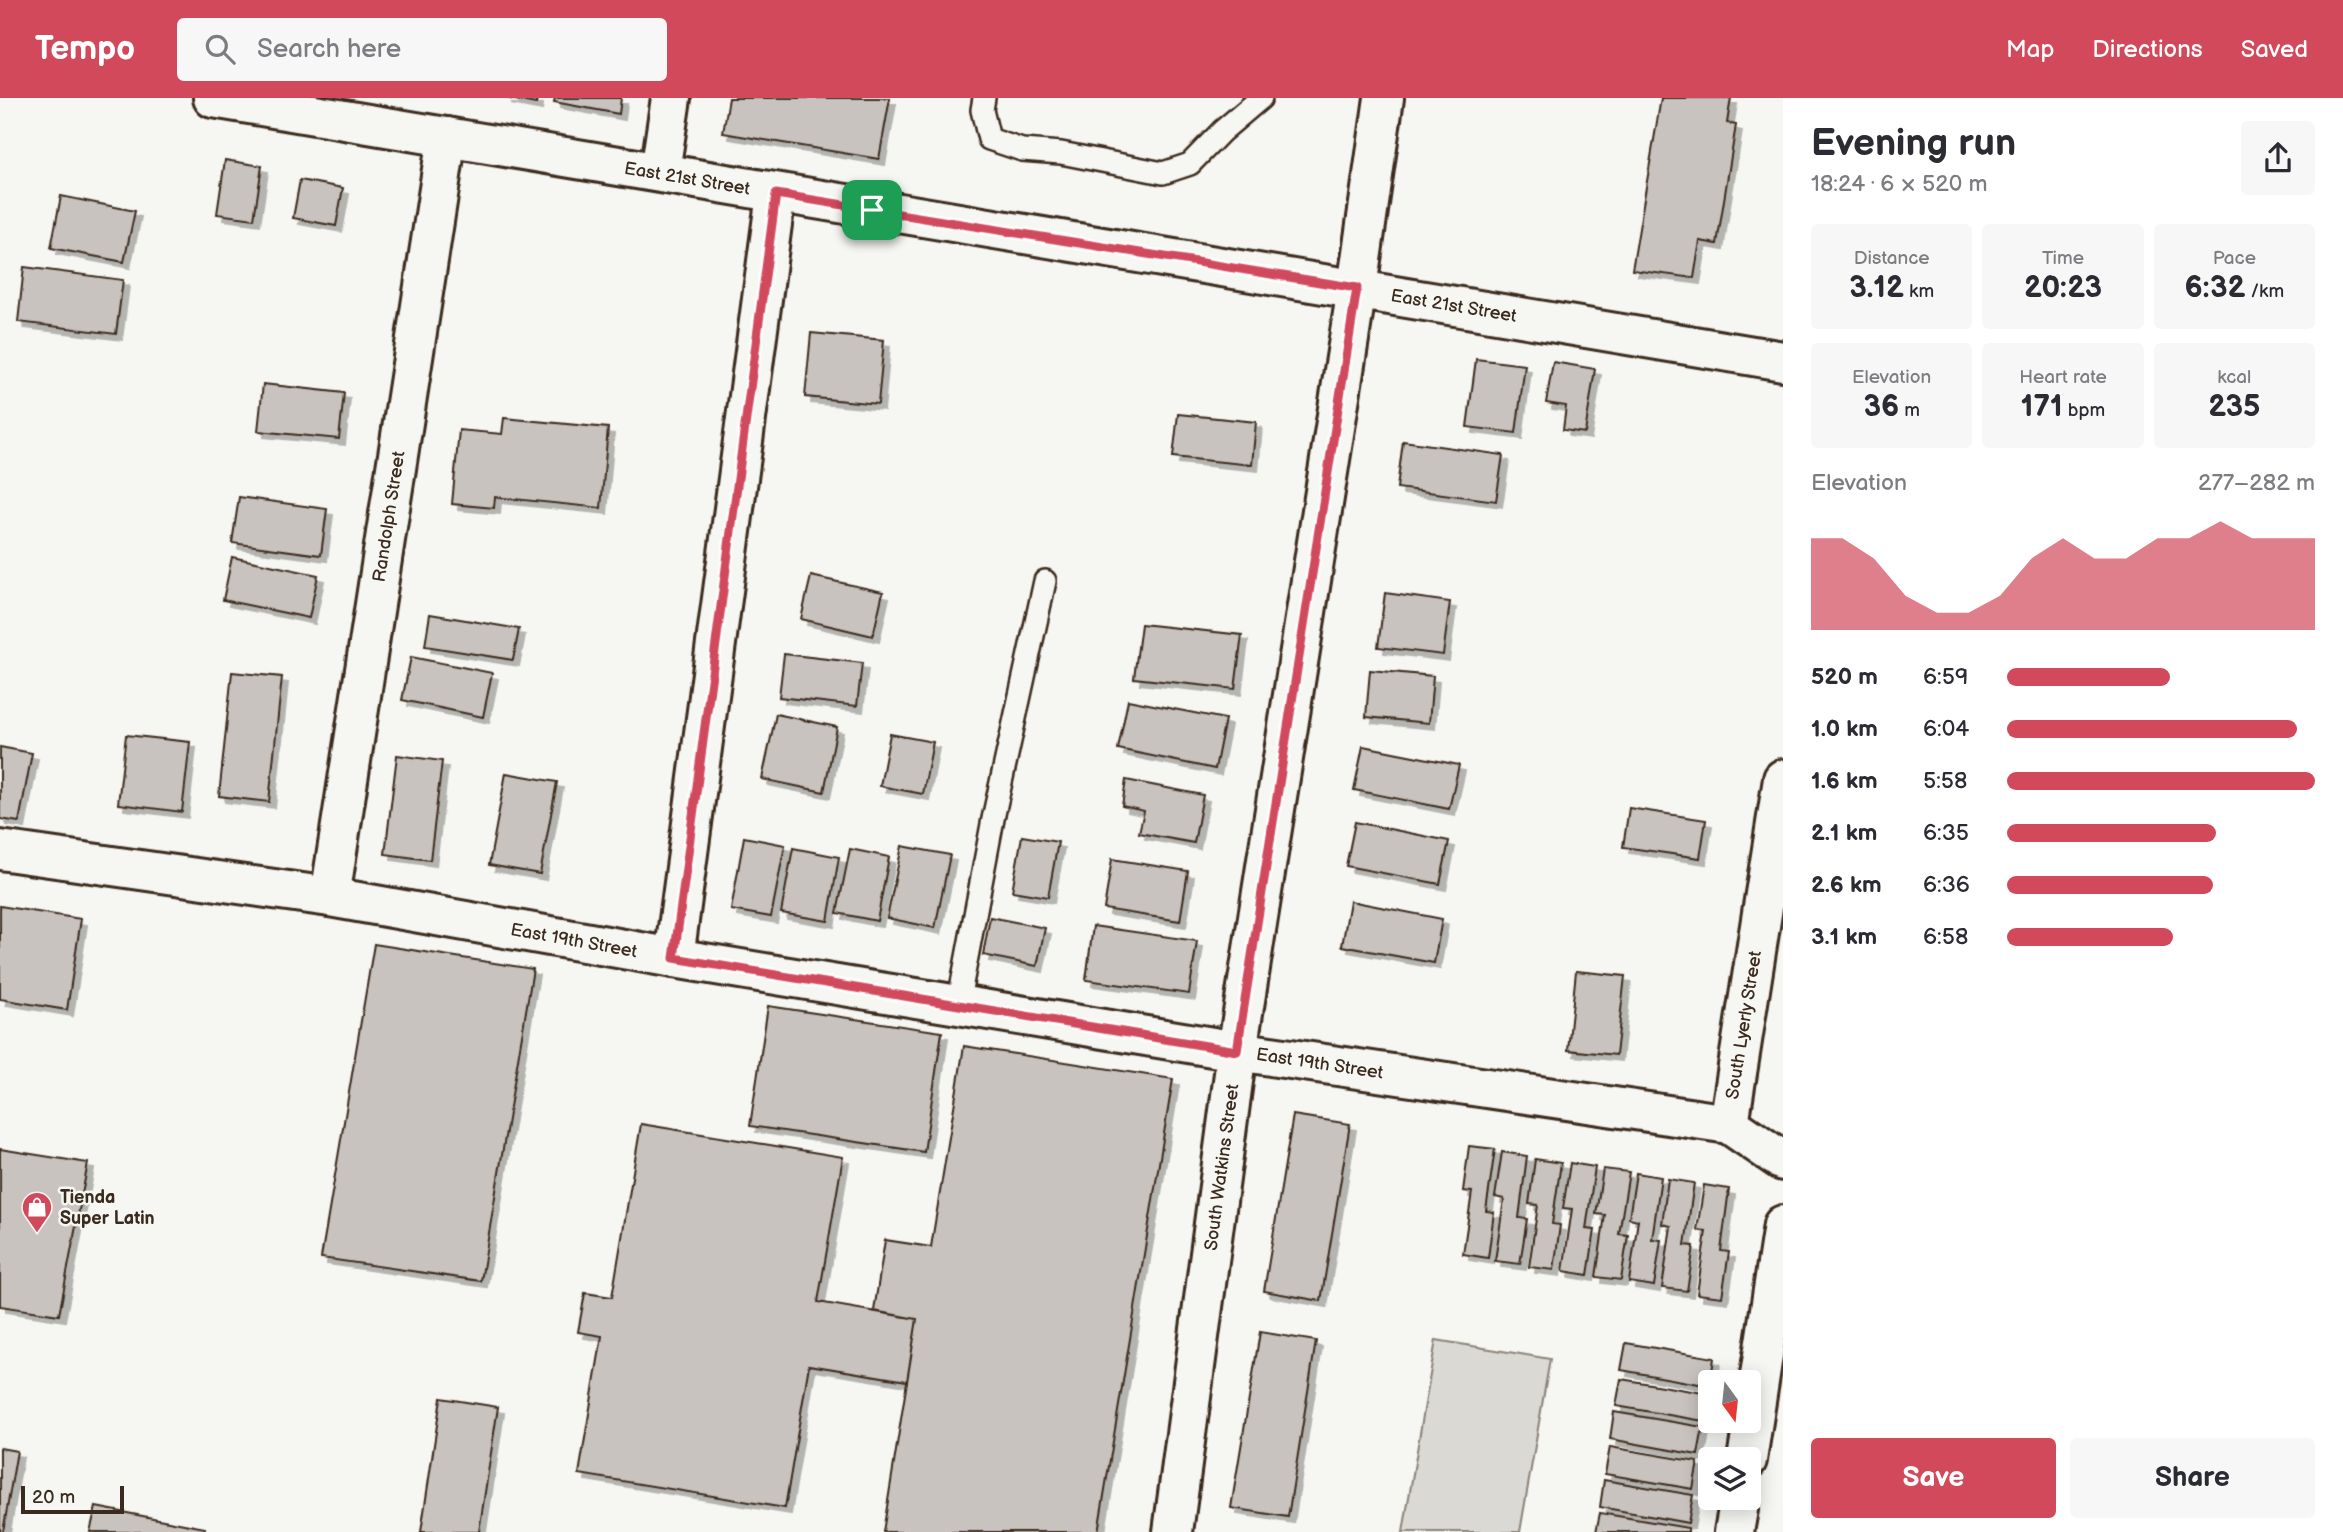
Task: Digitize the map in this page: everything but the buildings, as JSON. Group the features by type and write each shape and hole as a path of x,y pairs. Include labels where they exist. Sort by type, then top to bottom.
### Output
{"street":[{"name":"East 21st Street","path":"213,98 334,108 447,137 1783,361"},
{"path":"660,172 671,98"},
{"name":"South Watkins Street","path":"1173,1532 1237,1051 1357,288 1384,98"},
{"name":"Randolph Street","path":"331,897 447,137"},
{"path":"674,958 776,194"},
{"name":"South Lyerly Street","path":"1783,779 1776,873 1729,1124 1783,1161"},
{"name":"East 19th Street","path":"0,850 331,897 674,958 1237,1051 1729,1124"},
{"path":"1751,1447 1771,1390 1783,1225"},
{"path":"1734,1532 1738,1510"}],"lane":[{"path":"984,98 982,110 989,139 1022,150 1061,153 1163,173 1190,164 1222,131 1261,98"},
{"path":"958,1005 993,819 1045,581"}],"shaded area":[{"path":"1436,1340 1550,1359 1520,1532 1403,1532"}],"place":[{"name":"Tienda Super Latin","path":"37,1234"}],"route":[{"path":"776,194 872,210 1357,288 1237,1051 674,958 776,194"}]}
